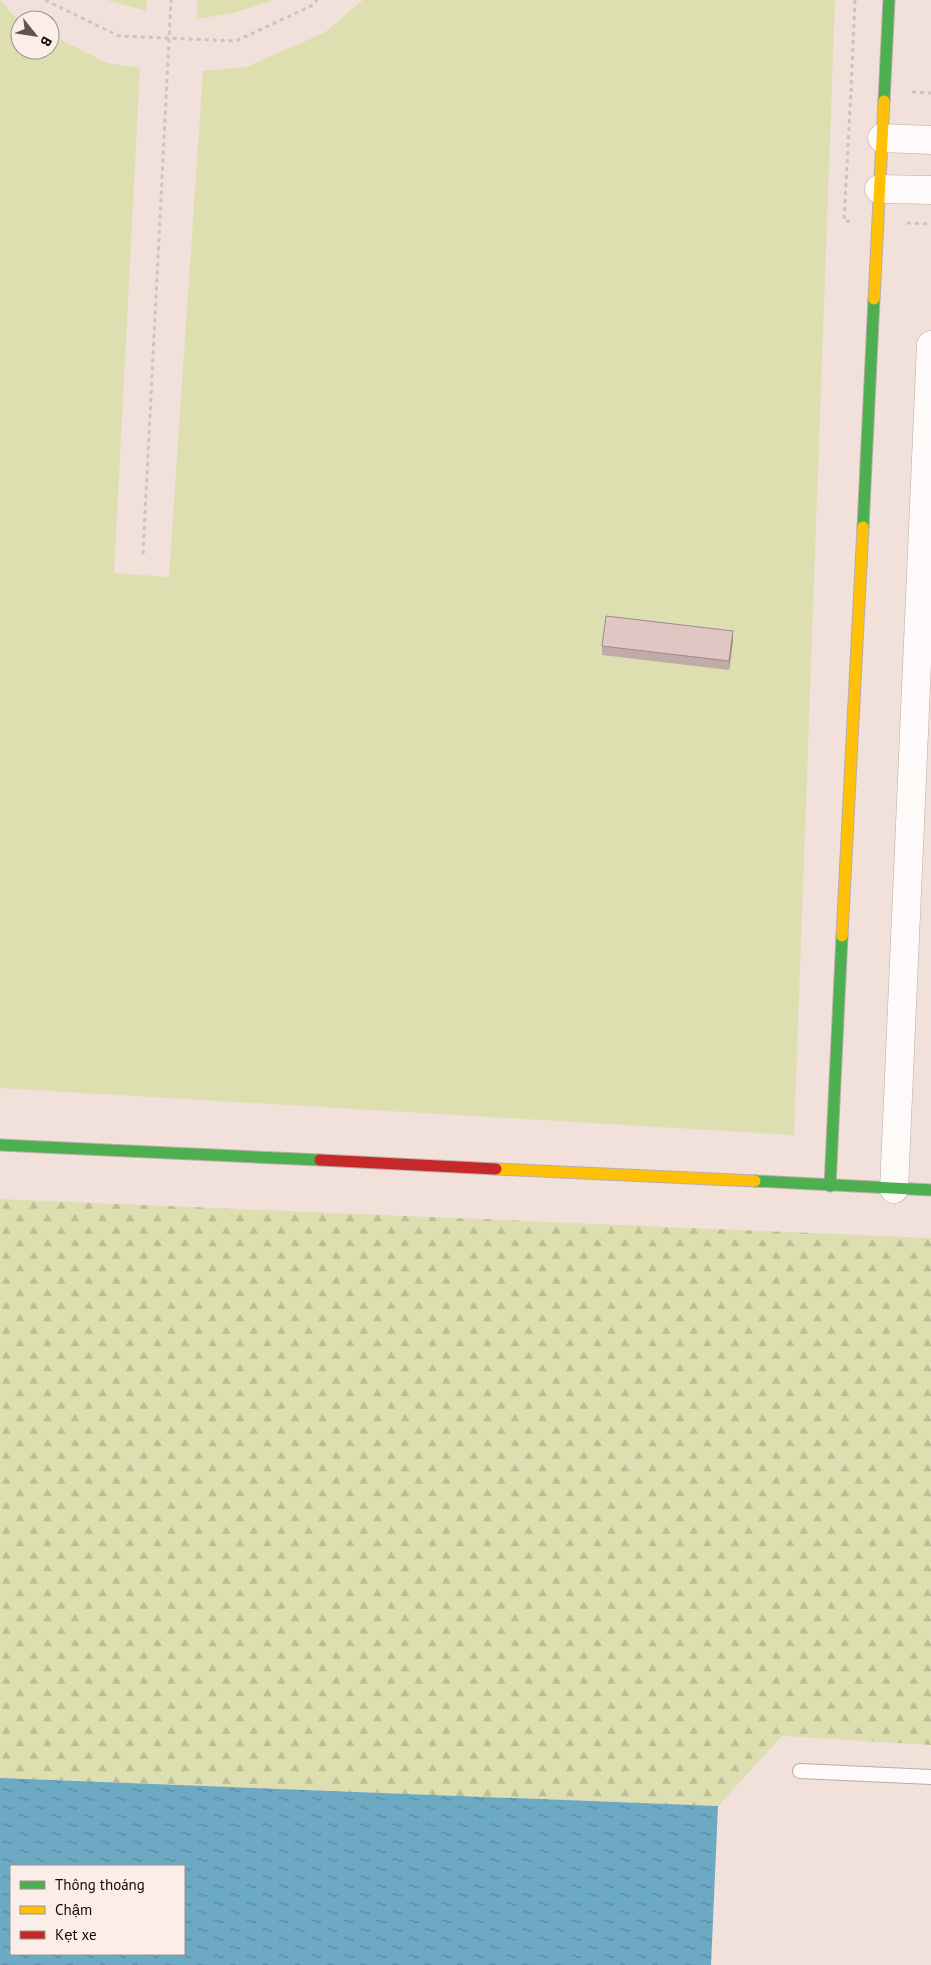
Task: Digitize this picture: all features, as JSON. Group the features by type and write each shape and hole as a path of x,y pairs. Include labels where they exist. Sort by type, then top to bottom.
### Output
{"street":[{"path":"830,1186 889,0"},
{"path":"882,138 931,140"},
{"path":"880,189 931,190"},
{"path":"894,1189 924,683 931,345"},
{"path":"0,1145 931,1190"}],"lane":[{"path":"800,1771 931,1777"}],"path":[{"path":"45,0 119,36 236,41 311,6 317,0"},
{"path":"143,554 171,0"}],"green space":[{"path":"0,0 10,11 10,60 60,60 60,39 107,63 140,68 114,573 169,577 203,71 246,67 324,33 363,0 835,0 794,1135 0,1088"},
{"path":"107,0 147,0 146,11"},
{"path":"197,0 274,0 233,13 197,19"},
{"path":"0,1199 931,1238 931,1745 782,1736 718,1806 0,1778"}],"water":[{"path":"0,1778 718,1806 711,1965 0,1965"}],"building":[{"path":"606,616 733,631 729,661 602,646"}],"traffic: fast":[{"path":"884,101 889,0"},
{"path":"863,527 874,299"},
{"path":"830,1186 842,936"},
{"path":"0,1145 320,1160"},
{"path":"755,1181 931,1190"}],"traffic: slow":[{"path":"874,299 884,101"},
{"path":"842,936 863,527"},
{"path":"496,1169 755,1181"}],"traffic: jam":[{"path":"320,1160 496,1169"}]}
